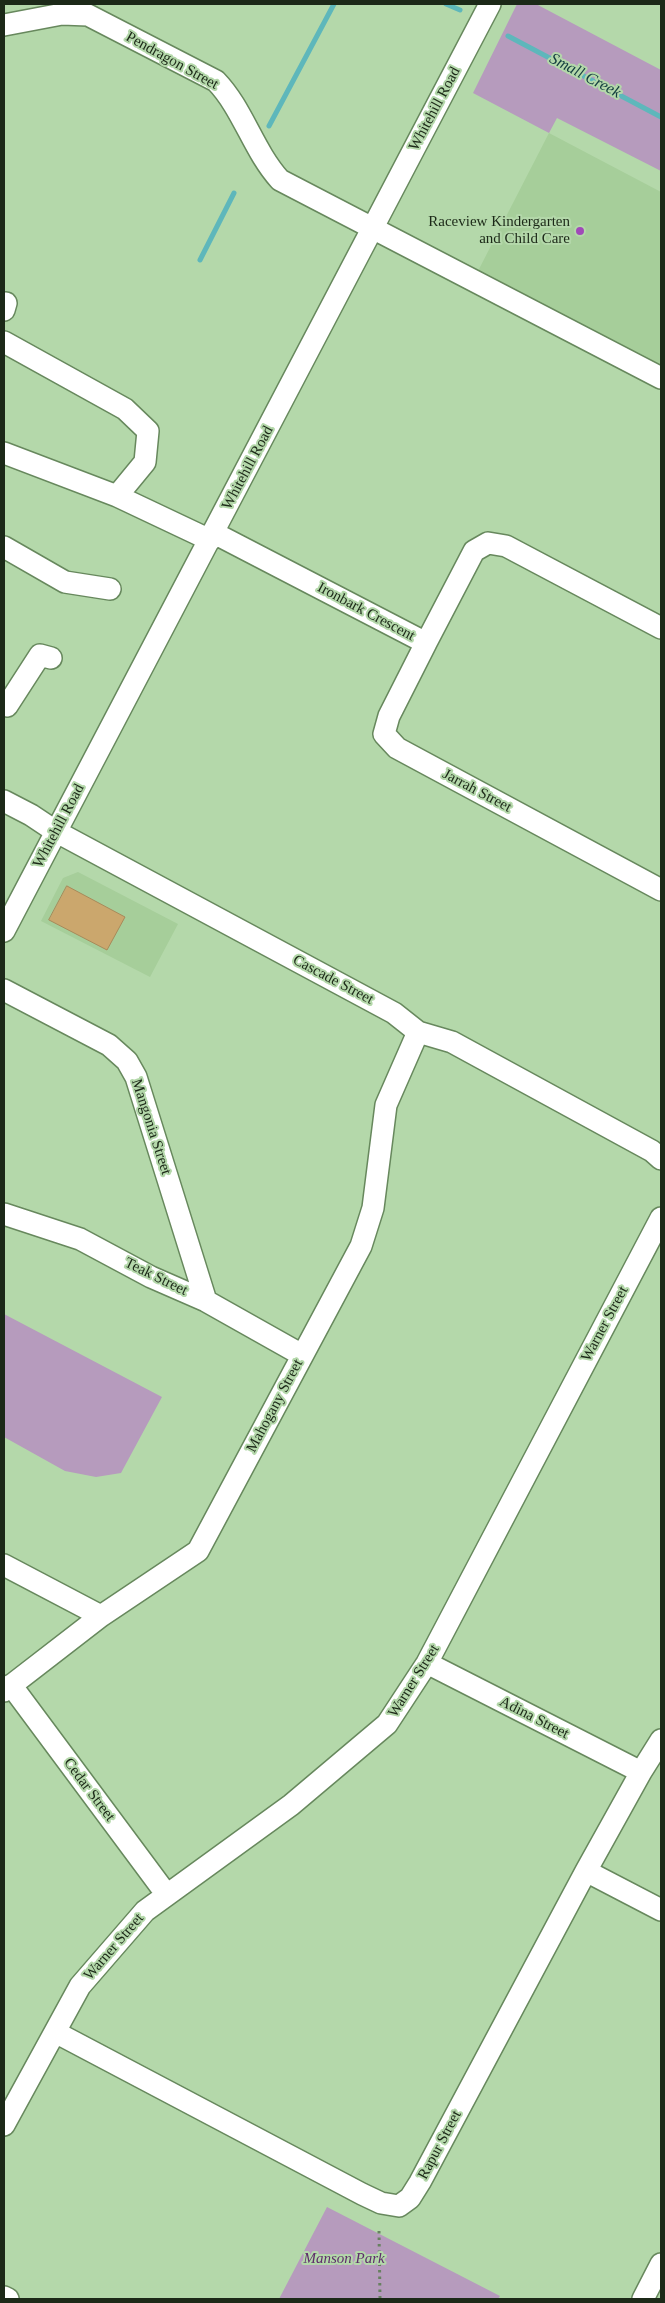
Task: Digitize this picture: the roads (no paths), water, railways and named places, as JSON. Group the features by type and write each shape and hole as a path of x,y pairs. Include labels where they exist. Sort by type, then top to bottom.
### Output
{"street":[{"name":"Whitehill Road","path":"4,931 490,4"},
{"name":"Pendragon Street","path":"4,25 62,14 88,15 216,81 229,95 267,166 280,180 661,378"},
{"path":"4,342 125,410 148,431 145,462 117,496"},
{"name":"Ironbark Crescent","path":"4,453 117,496 212,536 426,644 474,551 488,543 506,546 661,628"},
{"path":"4,547 65,582 110,590"},
{"name":"Jarrah Street","path":"426,644 389,716 384,734 396,748 661,890"},
{"path":"4,704 7,706 40,655 51,658"},
{"name":"Cascade Street","path":"4,801 31,815 55,831 394,1013 418,1032 452,1042 652,1151 661,1159"},
{"name":"Mangonia Street","path":"4,990 109,1045 127,1061 136,1077 206,1301"},
{"name":"Mahogany Street","path":"8,1688 101,1616 198,1551 360,1246 373,1208 386,1105 418,1032"},
{"name":"Teak Street","path":"4,1214 80,1239 151,1277 206,1301 302,1355"},
{"name":"Warner Street","path":"4,2125 80,1986 145,1911 291,1805 387,1724 427,1663 661,1218"},
{"path":"4,1566 101,1616"},
{"name":"Adina Street","path":"427,1663 641,1772"},
{"name":"Cedar Street","path":"8,1688 167,1895"},
{"name":"Rapur Street","path":"56,2032 362,2194 381,2203 399,2206 410,2198 420,2182 586,1871 661,1740"},
{"path":"586,1871 661,1910"},
{"path":"643,2299 661,2264"},
{"path":"4,2297 8,2299"}],"waterway":[{"path":"269,126 334,4"},
{"name":"Small Creek","path":"446,4 460,10"},
{"name":"Small Creek","path":"508,36 661,117"},
{"path":"200,260 234,193"}],"place":[{"name":"Raceview Kindergarten and Child Care","path":"580,231"}],"park label":[{"name":"Manson Park","path":"344,2259"}]}
